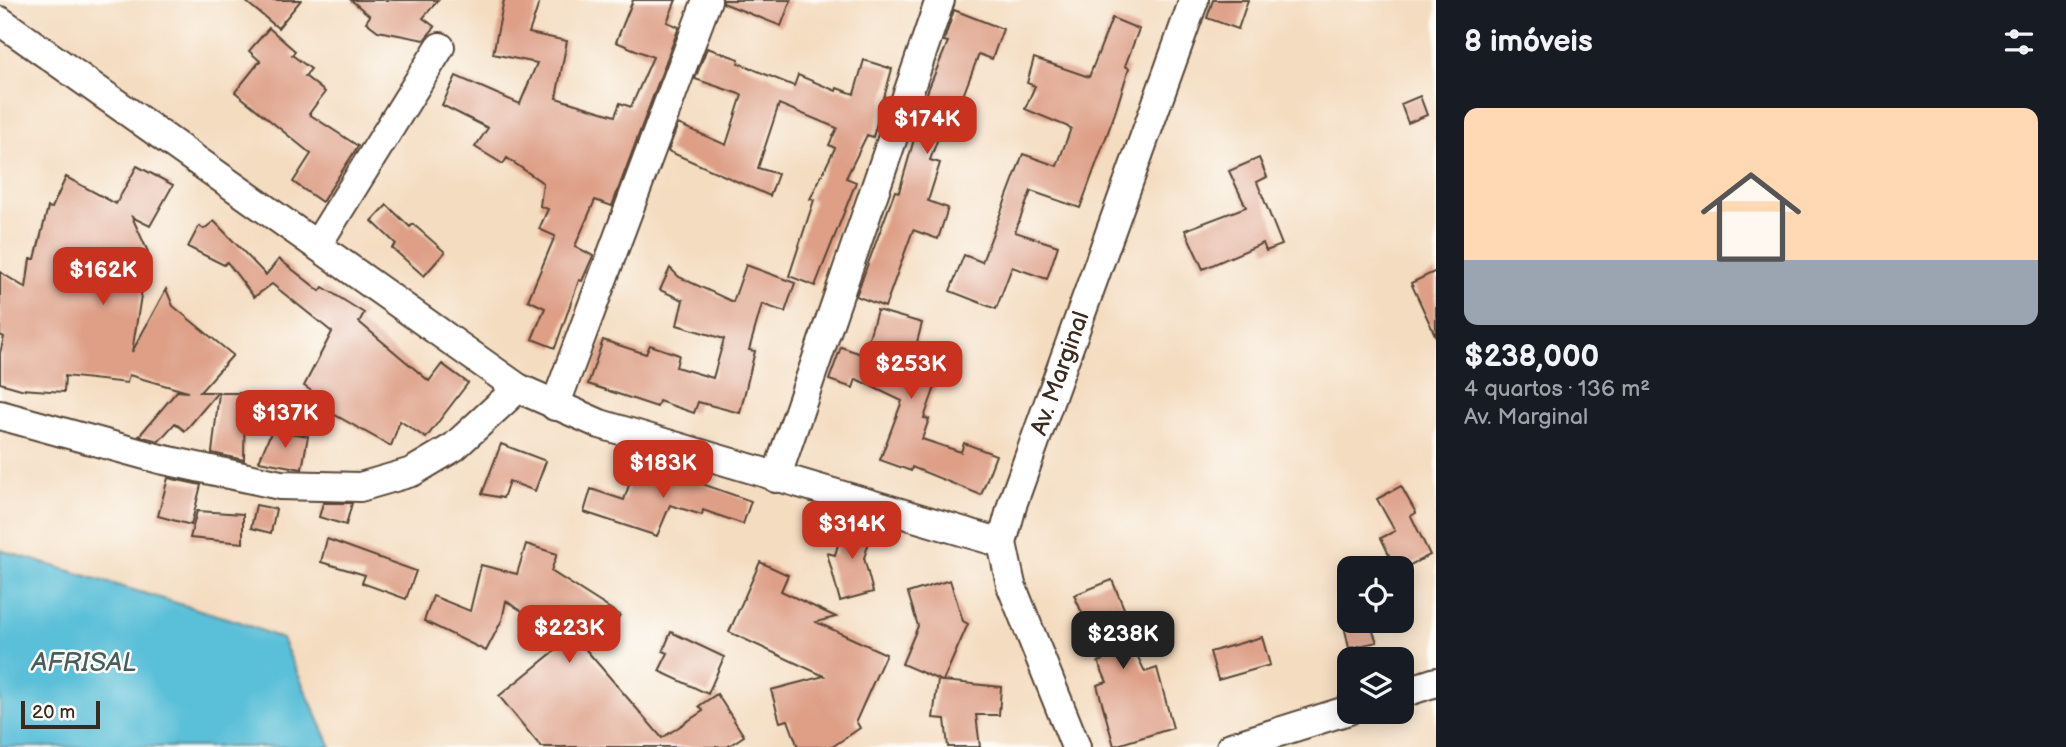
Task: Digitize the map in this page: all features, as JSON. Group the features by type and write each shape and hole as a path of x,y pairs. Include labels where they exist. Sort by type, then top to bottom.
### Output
{"street":[{"path":"555,406 707,0"},
{"path":"776,478 940,0"},
{"name":"Av. Marginal","path":"1076,747 1012,585 1002,543 1018,489 1194,0"},
{"path":"0,21 518,388 600,424 1002,543"},
{"path":"317,245 440,47"},
{"path":"0,415 160,459 280,485 360,487 412,472 454,447 518,388"},
{"path":"1414,689 1436,682"},
{"path":"1231,747 1337,714"}],"water":[{"name":"AFRISAL","path":"0,550 240,622 282,639 331,747 0,747"}],"building":[{"path":"244,0 301,0 278,28"},
{"path":"351,0 438,0 423,18 435,27 424,40 378,31 366,22 370,16"},
{"path":"504,0 540,0 529,33 567,41 556,98 615,116 620,103 631,107 653,57 616,42 633,0 676,0 667,22 679,27 612,206 595,200 575,246 593,256 582,281 579,280 555,348 532,339 545,308 528,300 555,236 539,229 548,209 540,206 543,183 507,158 503,164 475,147 488,128 442,105 456,76 520,104 537,63 493,54"},
{"path":"723,0 791,0 781,26 723,3"},
{"path":"1213,0 1248,0 1238,29 1207,18"},
{"path":"954,10 1003,29 992,59 979,54 956,114 948,111 930,160 940,163 928,201 948,208 938,239 913,230 885,307 856,296 895,191 899,192 928,90 948,42 944,41"},
{"path":"1112,18 1139,29 1125,66 1129,68 1115,113 1080,208 1031,191 1015,232 1058,246 1047,279 1012,267 996,309 950,291 964,255 982,262 1023,154 1057,166 1071,128 1025,109 1035,86 1027,83 1034,58 1089,77"},
{"path":"269,28 295,51 292,55 311,69 305,76 325,92 309,114 358,146 322,202 293,182 311,154 235,92 260,61 249,51"},
{"path":"707,48 739,59 738,63 794,86 798,75 836,91 837,88 854,94 864,60 892,69 873,137 867,135 846,178 856,182 815,286 789,276 814,200 810,199 835,148 829,145 837,128 779,104 758,168 778,174 770,196 668,151 678,124 726,145 742,95 695,79"},
{"path":"1420,96 1427,115 1408,123 1401,104"},
{"path":"1259,158 1267,177 1257,182 1282,245 1266,251 1263,243 1203,269 1185,230 1246,207 1229,171"},
{"path":"137,166 173,185 150,226 132,217 148,252 132,352 166,289 173,306 233,355 200,392 218,392 185,431 175,423 159,441 139,436 177,391 188,392 129,375 127,383 65,376 64,392 21,389 0,383 0,353 4,337 0,335 0,272 26,288 30,259 35,259 48,207 52,208 66,177 116,204"},
{"path":"387,205 410,227 413,224 445,252 424,276 392,248 396,244 372,221"},
{"path":"214,221 266,275 279,259 320,291 323,287 364,313 359,322 429,381 442,364 468,383 426,438 400,421 391,446 299,395 319,396 304,386 332,332 272,284 254,297 227,262 224,265 188,247 199,226 204,229"},
{"path":"746,265 795,283 785,312 762,304 749,350 755,351 740,413 698,402 694,413 659,401 657,407 588,384 603,340 646,354 650,345 679,355 676,367 713,378 724,339 677,325 683,300 660,290 670,268 679,277 733,302"},
{"path":"1436,271 1436,337 1411,283"},
{"path":"877,310 922,323 916,346 946,356 924,418 929,419 922,439 961,452 964,443 996,455 981,495 912,467 911,471 880,460 902,401 856,379 853,388 829,380 841,347 864,355"},
{"path":"219,393 245,393 244,460 212,453"},
{"path":"272,430 308,436 302,469 259,461"},
{"path":"501,444 546,461 535,491 509,481 503,498 482,494"},
{"path":"637,461 751,501 743,524 703,510 702,515 670,505 657,536 584,512 591,489 624,500"},
{"path":"168,478 201,485 191,525 158,516"},
{"path":"1401,486 1416,513 1411,516 1430,555 1414,563 1414,556 1390,556 1381,538 1395,531 1377,499"},
{"path":"323,503 352,503 346,525 319,517"},
{"path":"256,505 276,509 271,533 251,528"},
{"path":"197,511 243,514 243,543 190,538"},
{"path":"846,518 874,526 864,558 873,592 840,601 827,553 835,555"},
{"path":"327,539 416,571 406,599 362,583 365,575 321,562"},
{"path":"526,544 557,554 551,571 620,615 601,645 569,630 662,738 703,711 699,706 717,694 744,736 727,747 541,747 499,696 568,640 506,601 502,620 486,651 424,621 433,596 470,611 481,565 517,574"},
{"path":"760,562 788,575 781,591 836,617 816,622 886,654 856,721 860,728 832,747 798,747 788,720 780,722 771,690 824,676 729,632"},
{"path":"950,580 963,621 968,624 943,681 1001,687 999,715 976,715 980,747 948,747 945,719 933,718 938,680 942,681 902,664 918,626 908,593"},
{"path":"1112,580 1126,613 1119,617 1145,672 1157,668 1173,728 1114,746 1097,685 1107,682 1098,662 1103,660 1074,595"},
{"path":"671,632 724,657 708,694 659,671 668,653 663,651"},
{"path":"1346,633 1374,633 1377,642 1354,647 1349,647"},
{"path":"1262,637 1270,665 1218,680 1210,652"}]}
